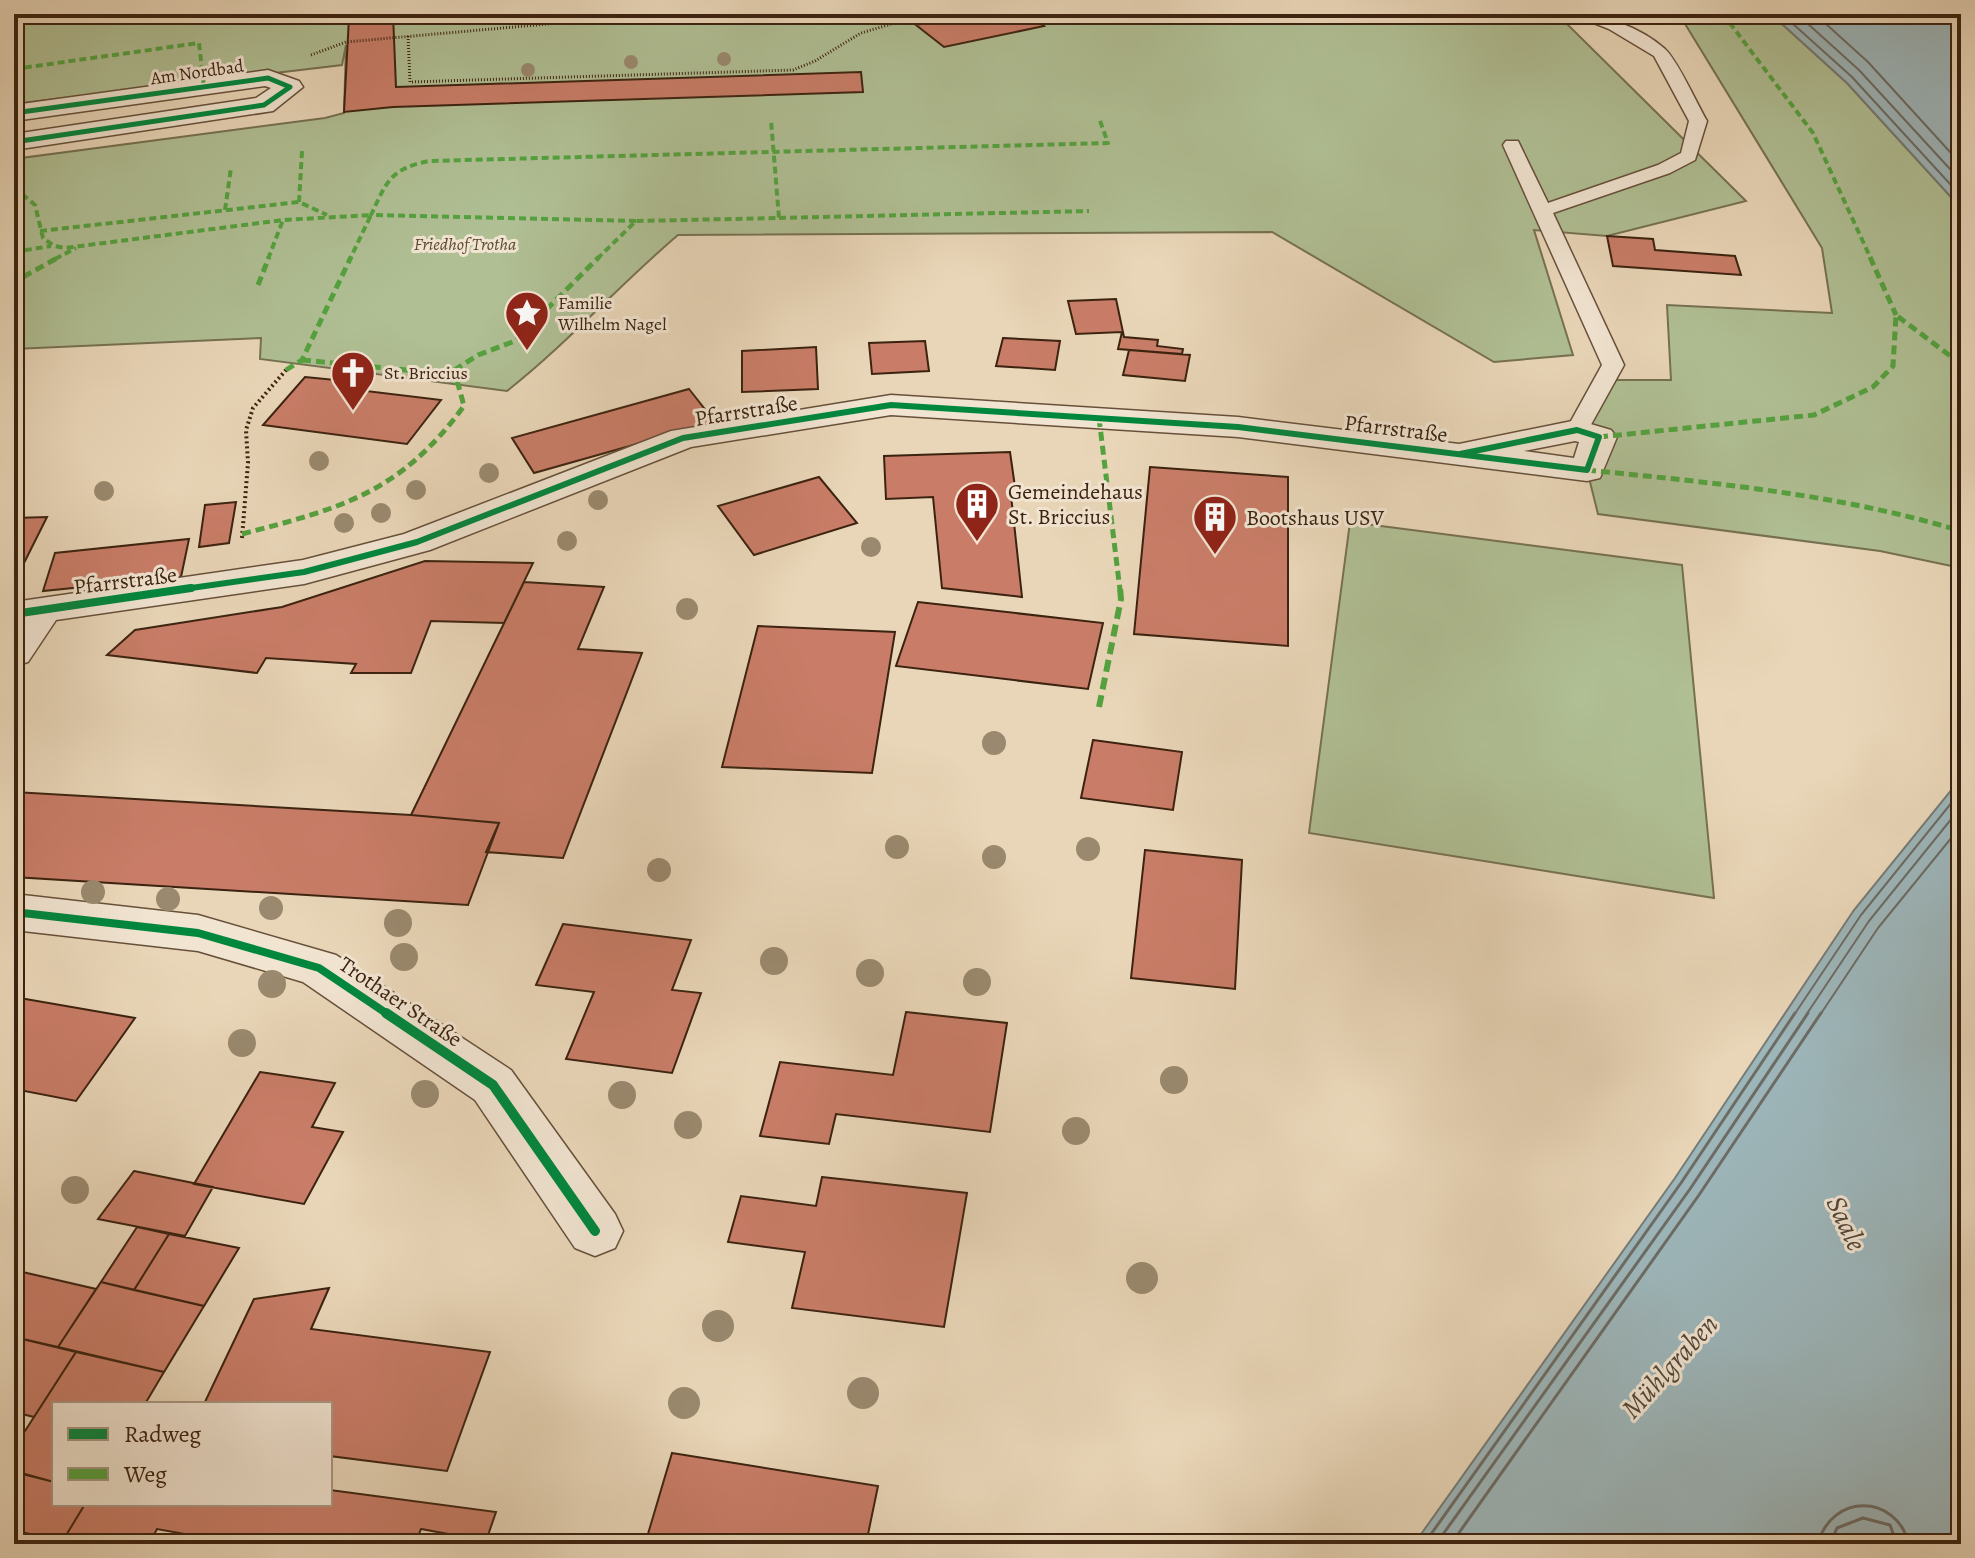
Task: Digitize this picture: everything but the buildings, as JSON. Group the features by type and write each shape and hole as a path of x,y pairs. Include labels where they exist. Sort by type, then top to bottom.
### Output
{"street":[{"name":"Am Nordbad","path":"14,113 268,78 290,87 264,105 14,142"},
{"name":"Pfarrstraße","path":"29,611 304,572 417,542 683,438 891,405 1238,427 1587,470 1599,437 1577,430"},
{"path":"14,653 29,611"},
{"name":"Trothaer Straße","path":"14,912 198,933 319,968 493,1085 595,1231"}],"lane":[{"path":"1542,211 1650,174 1689,156 1698,121 1660,53 1615,26 1579,14"},
{"name":"Pfarrstraße","path":"1512,145 1613,365 1577,430"}],"path":[{"path":"14,26 57,14"},
{"path":"268,78 329,46 659,14"},
{"path":"408,36 410,82 793,70 815,61 861,33 925,14"},
{"path":"238,583 248,463 246,430 253,408 286,370"}],"green space":[{"name":"Friedhof Trotha","path":"14,14 1550,14 1562,19 1746,201 1607,236 1534,230 1573,355 1494,362 1272,232 678,235 507,391 260,359 261,338 14,349 14,159 344,113 346,45 342,65 14,104"},
{"path":"1679,14 1771,14 1847,83 1961,208 1961,568 1880,551 1598,514 1577,430 1604,380 1671,380 1667,305 1832,313 1822,248"},
{"path":"1350,522 1682,565 1714,898 1309,833"}],"water":[{"path":"1771,14 1961,14 1961,208 1847,83"},
{"path":"1961,778 1961,1544 1880,1544 1876,1536 1843,1544 1414,1544 1675,1178 1854,910"}],"marked path":[{"path":"1723,14 1813,133 1896,315"},
{"path":"14,69 199,43 204,87"},
{"path":"636,221 371,215 396,171 429,161 1108,143 1099,118"},
{"path":"302,360 448,374 478,355 515,341 636,221 779,218 771,120"},
{"path":"299,202 302,151"},
{"path":"225,210 231,168"},
{"path":"14,187 35,205 43,238 54,246 65,248 283,220 371,215 302,360 286,370"},
{"path":"40,231 299,202 327,215"},
{"path":"779,218 1089,211"},
{"path":"258,285 283,220"},
{"path":"14,252 51,246"},
{"path":"14,303 23,277 76,248"},
{"path":"1599,437 1814,415 1873,387 1893,366 1896,315 1961,364"},
{"path":"242,534 309,516 368,493 419,459 464,406 458,384 448,374"},
{"path":"1099,418 1121,599 1099,707"},
{"path":"1587,470 1823,497 1916,517 1961,531"}],"cycle path":[{"path":"14,113 268,78 290,87 264,105 14,142"},
{"path":"14,614 304,572 417,542 683,438 891,405 1238,427 1587,470 1599,437 1577,430 1460,454"},
{"path":"14,912 198,933 319,968 493,1085 595,1231"}],"place":[{"name":"Familie Wilhelm Nagel","path":"527,352"},
{"name":"St. Briccius","path":"353,412"},
{"name":"Gemeindehaus St. Briccius","path":"977,543"},
{"name":"Bootshaus USV","path":"1215,556"}],"water label":[{"name":"Saale","path":"1847,1223"},
{"name":"Mühlgraben","path":"1669,1366"}]}
